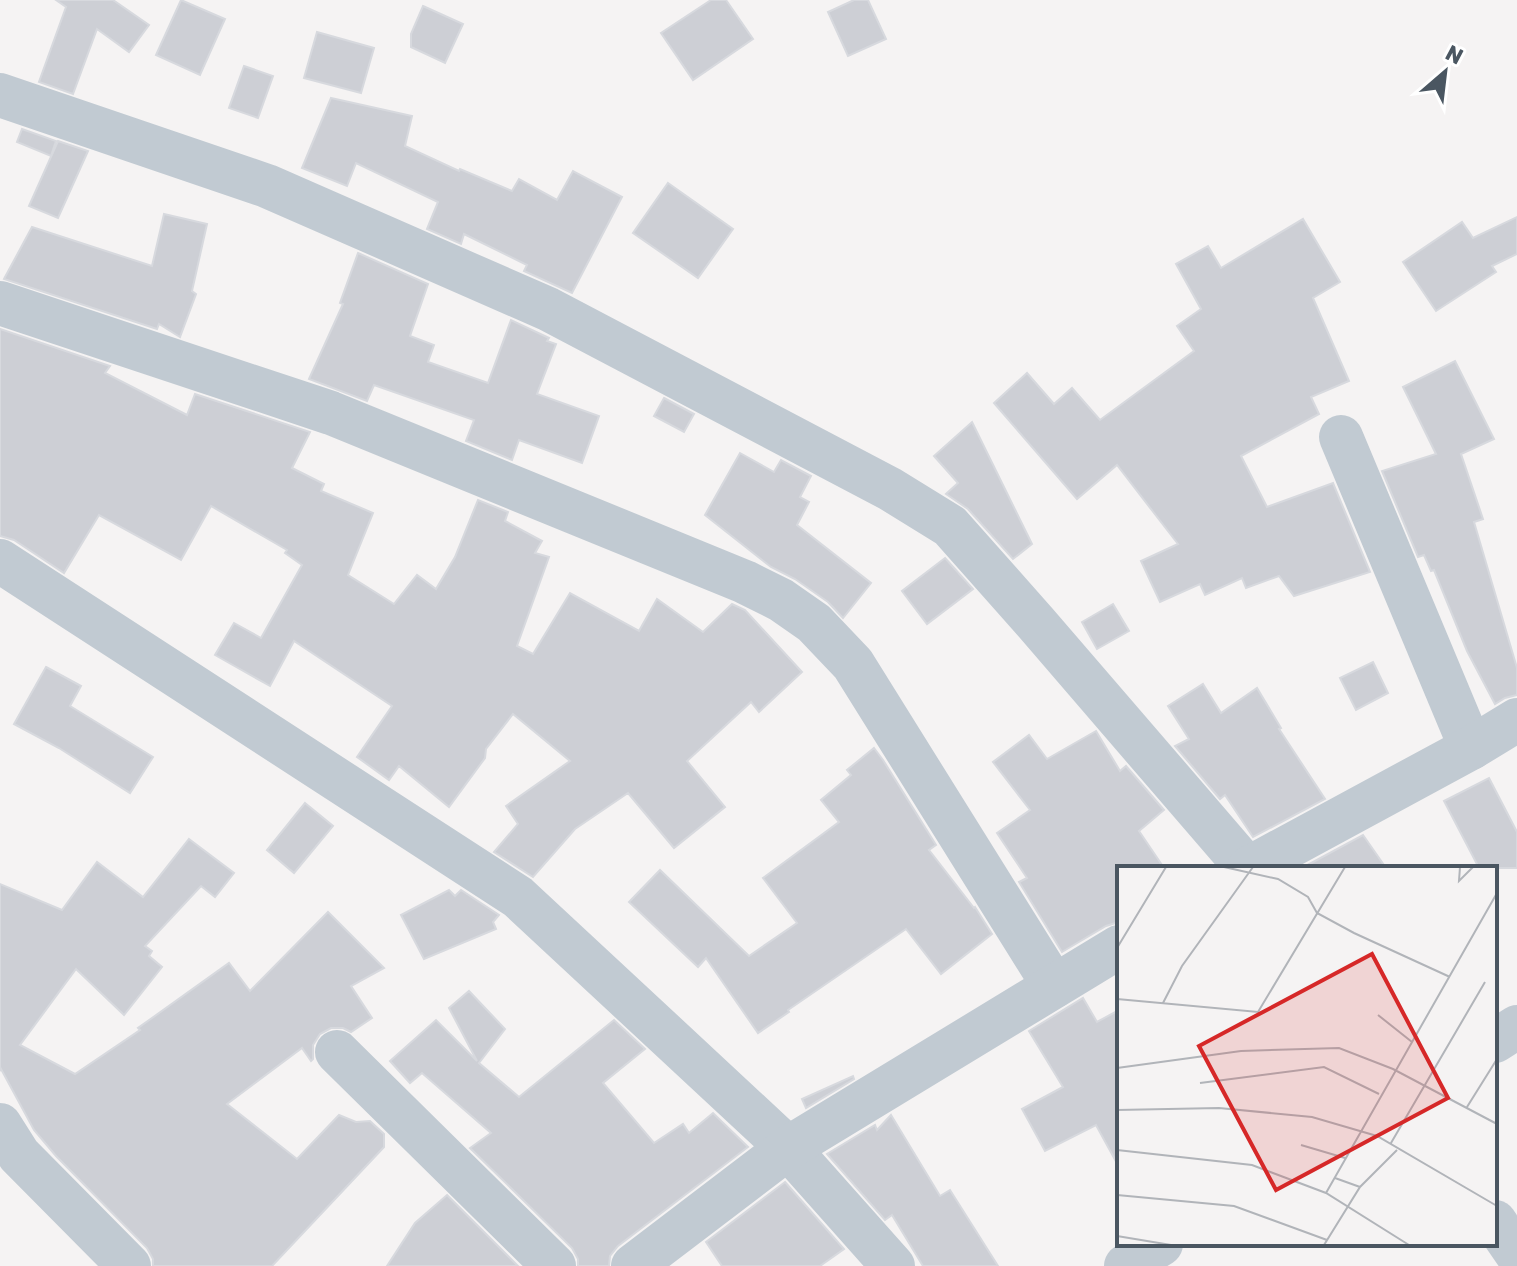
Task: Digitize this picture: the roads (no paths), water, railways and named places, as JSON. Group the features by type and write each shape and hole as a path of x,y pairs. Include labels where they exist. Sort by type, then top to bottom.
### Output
{"street":[{"path":"0,95 267,186 548,309 890,489 950,526 1246,866"},
{"path":"0,303 331,413 745,582 781,600 814,623 853,664 1054,986"},
{"path":"1341,437 1471,748"},
{"path":"0,561 518,897 788,1148 893,1266"},
{"path":"1252,866 1517,720"},
{"path":"633,1266 788,1148 1117,948"},
{"path":"1497,1040 1517,1027"},
{"path":"337,1052 554,1266"},
{"path":"0,1125 19,1155 129,1266"},
{"path":"1497,1225 1517,1254"},
{"path":"1126,1266 1158,1246"}]}
